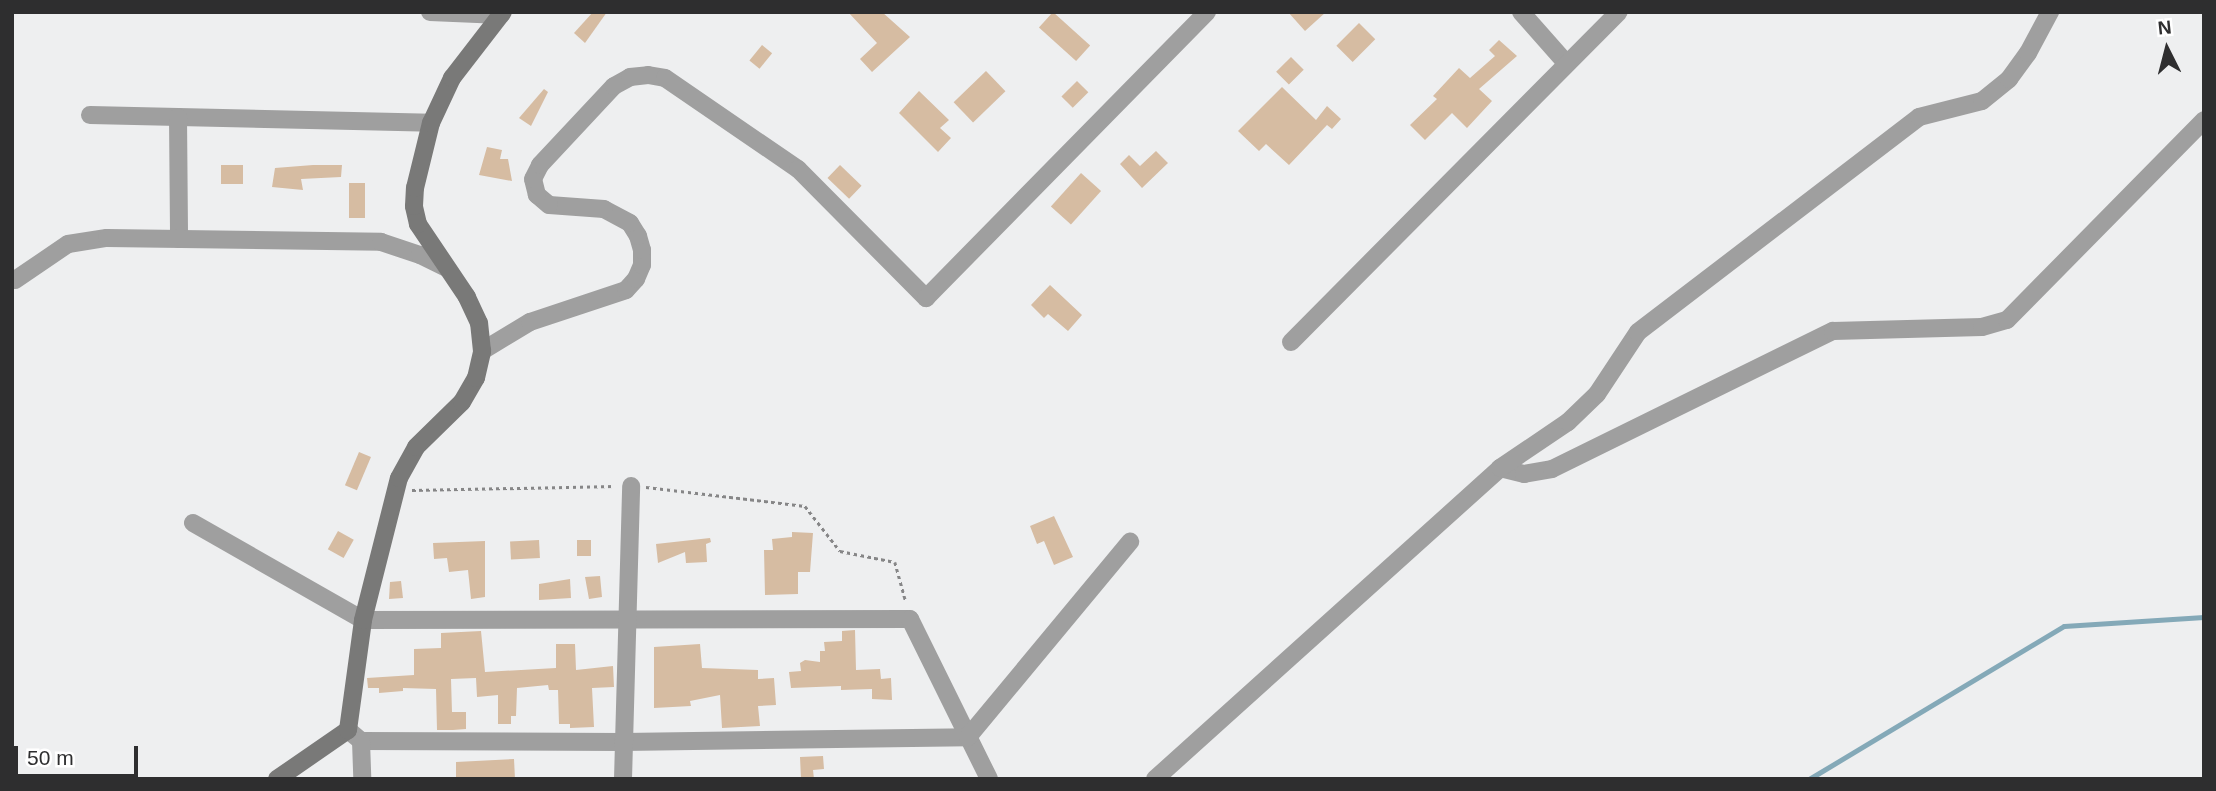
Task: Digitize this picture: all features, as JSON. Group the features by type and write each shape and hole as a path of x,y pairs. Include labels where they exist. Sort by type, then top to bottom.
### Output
{"street":[{"path":"430,12 502,14"},
{"path":"482,351 530,322 626,290 636,279 642,265 642,250 630,223 604,209 549,205 537,195 533,179 540,164 614,86 630,77 648,75 666,78 798,169 926,298 1208,12"},
{"path":"1521,12 1567,64"},
{"path":"1291,342 1619,12"},
{"path":"1155,779 1500,468 1568,422 1597,394 1638,332 1919,117 1982,101 2009,79 2028,53 2050,12"},
{"path":"362,779 355,736 363,620 395,491 416,447 462,402 476,378 482,351 479,323 467,297 418,224 414,206 415,188 431,122 452,78 502,14"},
{"path":"90,115 431,122"},
{"path":"178,117 179,239"},
{"path":"1500,468 1524,474 1552,469 1833,331 1982,327 2007,320 2204,120"},
{"path":"15,280 68,244 107,238 381,242 420,255 447,268"},
{"path":"623,779 631,486"},
{"path":"192,523 363,620 910,619 989,779"},
{"path":"277,779 355,736 622,742 968,737 1130,542"}],"path":[{"path":"395,491 631,486 805,506 840,551 895,562 910,619"}],"building":[{"path":"593,12 607,12 585,43 574,33"},
{"path":"848,12 882,12 910,37 872,72 860,59 877,43"},
{"path":"1053,12 1090,45 1076,61 1039,28"},
{"path":"1288,12 1326,12 1305,31"},
{"path":"1359,23 1375,39 1353,62 1336,46"},
{"path":"1499,40 1517,56 1479,89 1492,101 1467,128 1452,113 1425,140 1410,125 1437,99 1433,96 1459,68 1470,78 1495,56 1489,50"},
{"path":"762,45 772,53 760,69 749,61"},
{"path":"1291,57 1304,70 1289,85 1276,72"},
{"path":"986,71 1005,91 973,122 954,102"},
{"path":"1077,81 1088,92 1073,108 1061,97"},
{"path":"1282,87 1316,120 1327,106 1341,119 1332,129 1327,125 1289,165 1266,144 1259,151 1238,131"},
{"path":"544,89 548,92 531,126 519,118"},
{"path":"919,91 949,120 940,128 951,138 938,152 899,113"},
{"path":"487,147 502,150 500,159 508,159 512,181 479,175"},
{"path":"1156,151 1168,163 1142,188 1120,164 1129,155 1140,166"},
{"path":"221,165 243,165 243,184 221,184"},
{"path":"342,165 341,177 301,179 303,190 272,187 275,168"},
{"path":"840,165 862,186 849,199 827,178"},
{"path":"1081,173 1101,191 1071,225 1051,206"},
{"path":"349,183 365,183 365,218 349,218"},
{"path":"1050,285 1082,315 1068,331 1048,314 1044,318 1031,305"},
{"path":"359,452 371,457 357,490 345,485"},
{"path":"1054,516 1073,557 1054,565 1044,541 1037,544 1030,526"},
{"path":"338,531 354,540 344,558 328,549"},
{"path":"792,532 813,533 810,572 798,572 798,594 765,595 764,550 773,550 772,539 792,537"},
{"path":"710,538 711,542 706,544 707,562 686,563 685,552 658,563 656,544"},
{"path":"539,540 540,558 511,559 510,542"},
{"path":"577,540 591,540 591,556 577,556"},
{"path":"485,541 485,597 471,599 468,570 449,572 447,558 434,559 433,543"},
{"path":"600,576 602,597 589,599 585,577"},
{"path":"570,579 571,598 539,600 539,584"},
{"path":"401,581 403,598 389,599 390,582"},
{"path":"855,630 856,670 880,669 881,679 891,678 892,700 872,699 872,689 841,690 841,686 791,688 789,672 801,671 800,663 805,660 820,662 820,651 825,651 824,642 842,641 842,631"},
{"path":"481,631 485,672 556,668 556,644 575,644 576,670 613,666 614,687 592,688 594,727 570,728 570,724 559,724 558,690 549,690 548,685 517,688 516,716 511,716 511,724 498,724 498,695 477,697 476,678 451,679 452,712 466,712 466,729 453,730 437,730 436,689 403,688 403,691 379,693 379,688 368,688 367,678 414,675 414,649 441,648 441,633"},
{"path":"700,644 702,668 758,670 758,679 774,678 776,705 758,706 760,726 722,728 720,695 690,701 691,706 654,708 654,647"},
{"path":"823,756 824,769 813,770 814,779 801,779 800,757"},
{"path":"514,759 515,779 456,779 456,762"}],"waterway":[{"path":"1809,779 2064,626 2204,617"}]}
